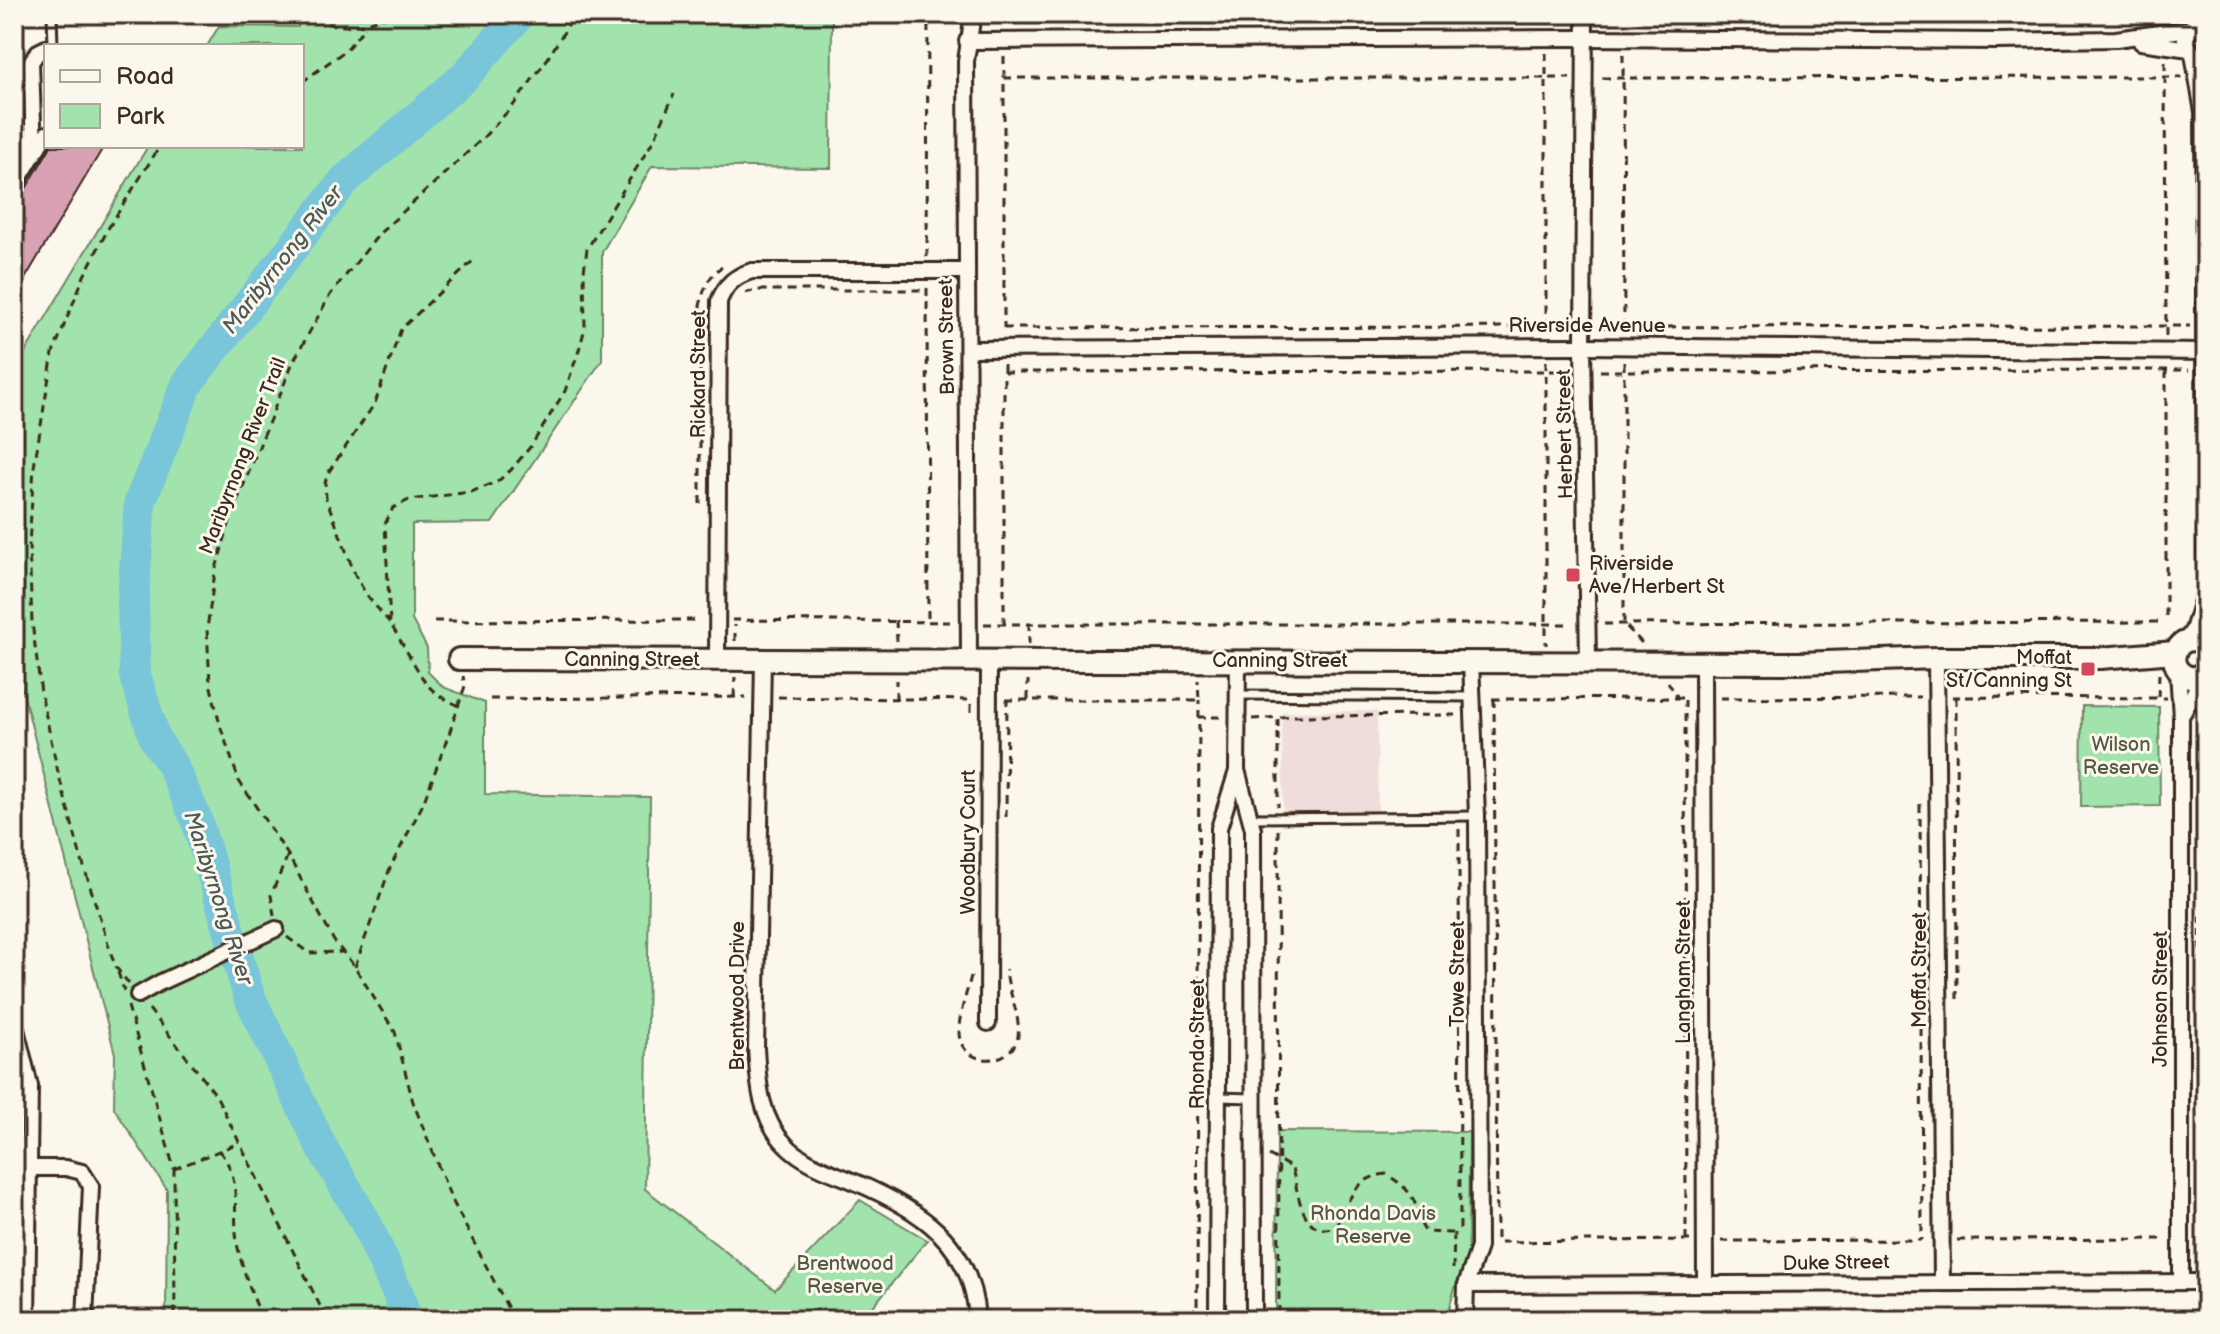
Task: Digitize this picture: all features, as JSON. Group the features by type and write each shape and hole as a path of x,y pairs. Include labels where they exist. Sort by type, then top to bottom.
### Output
{"street":[{"name":"Brown Street","path":"973,14 967,41 966,271 970,624 979,660"},
{"name":"Herbert Street","path":"1585,14 1583,346 1588,660"},
{"path":"967,41 1585,38 1997,41 2116,39 2196,23"},
{"path":"2178,658 2205,600 2204,105 2196,53 2185,39 2196,23"},
{"path":"2116,39 2196,53"},
{"path":"34,154 31,62 33,56 44,49"},
{"path":"14,187 44,137"},
{"name":"Rickard Street","path":"726,660 718,620 719,301 723,291 730,282 752,271 966,271"},
{"name":"Riverside Avenue","path":"968,349 1583,346 2206,352"},
{"path":"2178,658 2195,640 2206,645"},
{"name":"Canning Street","path":"459,659 1799,663 1936,658 2178,658"},
{"name":"Moffat Street","path":"1936,658 1942,1281"},
{"path":"2178,658 2193,678 2205,673"},
{"name":"Johnson Street","path":"2178,658 2181,717 2181,1281"},
{"name":"Brentwood Drive","path":"763,660 756,1048 758,1088 768,1119 784,1143 807,1162 898,1200 927,1220 951,1245 968,1276 977,1320"},
{"name":"Woodbury Court","path":"979,660 989,700 988,1023"},
{"name":"Rhonda Street","path":"1238,661 1237,770 1253,829 1254,1320"},
{"name":"Towe Street","path":"1465,1320 1466,1285 1479,1247 1477,816 1471,661"},
{"name":"Langham Street","path":"1703,661 1705,1284"},
{"name":"Johnson Street","path":"2181,717 2205,673"},
{"name":"Rhonda Street","path":"1217,1320 1219,828 1237,770"},
{"path":"138,995 276,929"},
{"path":"14,1021 30,1086 27,1320"},
{"path":"30,1168 82,1172 91,1186 85,1320"},
{"name":"Duke Street","path":"1466,1285 2206,1282"}],"lane":[{"path":"52,14 53,44"},
{"path":"1237,695 1472,697"},
{"path":"1250,818 1477,816"},
{"path":"1218,1097 1253,1098"}],"path":[{"path":"301,14 331,25 366,26"},
{"path":"304,81 346,50 366,26 391,14"},
{"name":"Maribyrnong River Trail","path":"514,1320 451,1198 413,1102 395,1032 355,967 342,952 288,855 239,781 210,683 207,629 215,572 232,514 293,362 330,295 380,233 482,139 512,107 575,14"},
{"path":"928,14 928,620"},
{"path":"1004,14 1004,624"},
{"path":"390,623 384,534 393,508 409,500 482,489 511,470 531,446 565,391 579,350 585,328 584,271 587,249 655,138 674,94"},
{"path":"159,148 109,227 84,276 53,353 34,467 29,545 32,622 41,693 58,772 174,1169 175,1320"},
{"path":"459,706 438,695 426,684 390,623 361,588 332,518 325,483 328,473 375,403 401,329 476,258"},
{"path":"700,510 700,306 711,274 728,263"},
{"path":"738,299 746,292 757,290 927,290"},
{"path":"1004,328 2205,326"},
{"path":"1004,372 2205,370"},
{"path":"734,697 726,660 735,620"},
{"path":"434,621 928,620 970,624 2160,622"},
{"path":"355,967 390,868 423,804 459,706 465,686 459,659"},
{"path":"1197,1320 1198,661"},
{"path":"1472,697 2158,698"},
{"path":"1956,697 1957,1006"},
{"path":"1685,698 1686,1240"},
{"path":"490,699 1199,700"},
{"path":"1494,699 1497,1242 1704,1240"},
{"path":"1721,1241 2204,1239 2200,714"},
{"path":"1198,717 1278,719 1293,716 1459,715"},
{"path":"1278,719 1279,1320"},
{"path":"1920,793 1922,1240"},
{"path":"1459,817 1460,1233"},
{"path":"288,855 271,895 276,929 309,953 342,952"},
{"path":"117,968 216,1095 327,1320"},
{"path":"174,1169 239,1143"},
{"path":"1253,1146 1292,1168 1305,1217 1316,1228 1324,1231 1335,1227 1358,1183 1386,1174 1405,1187 1426,1232 1479,1232"},
{"path":"219,1151 230,1163 234,1178 238,1248 263,1320"},
{"path":"1453,1274 1454,1233"},
{"path":"1465,1320 2206,1317"}],"shaded area":[{"path":"1377,711 1378,812 1283,814 1282,712"}],"green space":[{"name":"Brentwood Reserve","path":"299,14 832,14 831,168 652,166 602,252 602,360 492,523 412,524 412,620 427,648 428,672 443,687 485,703 485,794 650,797 645,1189 775,1290 860,1200 927,1240 862,1320 166,1320 167,1190 114,1108 115,1054 14,657 14,371 147,148 304,148 304,44 208,44 219,26 298,27"},
{"name":"Wilson Reserve","path":"2082,706 2159,707 2160,806 2081,807"},
{"name":"Rhonda Davis Reserve","path":"1277,1131 1469,1132 1468,1255 1446,1320 1276,1320"}],"building":[{"path":"50,148 103,148 14,297 14,209"}],"waterway":[{"name":"Maribyrnong River","path":"406,1320 399,1296 365,1221 321,1146 249,996 196,818 172,765 155,739 135,675 133,600 140,502 187,384 345,180 463,78 520,14"}],"place":[{"name":"Riverside Ave/Herbert St","path":"1573,575"},
{"name":"Moffat St/Canning St","path":"2088,669"}]}
